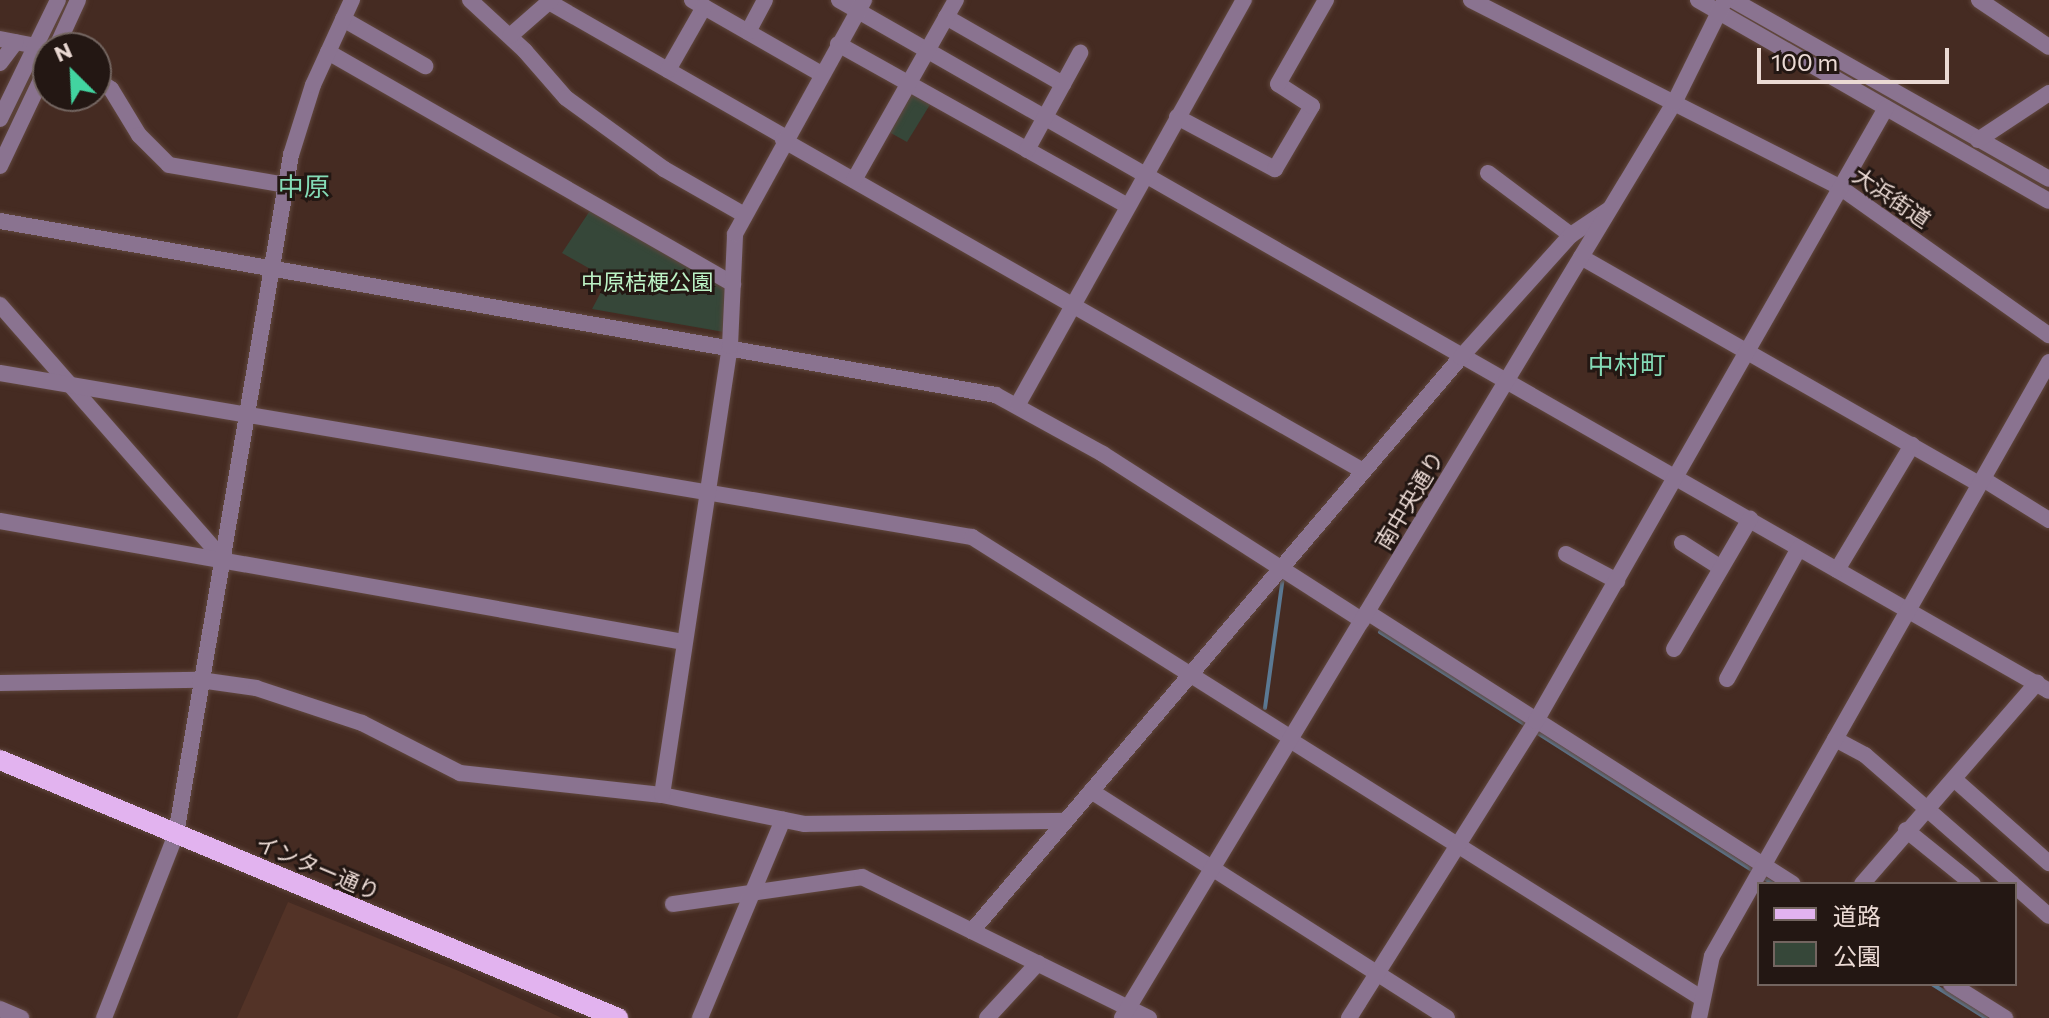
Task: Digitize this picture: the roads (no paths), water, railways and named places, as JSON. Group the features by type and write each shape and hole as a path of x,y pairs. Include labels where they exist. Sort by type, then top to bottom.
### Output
{"main road":[{"name":"インター通り","path":"0,760 618,1018"}],"street":[{"path":"43,32 58,0"},
{"path":"63,32 78,0"},
{"path":"104,1018 176,834 245,415 300,118 352,0"},
{"path":"470,0 489,6 510,36 566,98 664,169 743,214"},
{"path":"748,32 765,0"},
{"path":"839,0 861,5 926,51 2043,687 1926,807 1864,882"},
{"path":"854,180 956,0"},
{"path":"1018,404 1072,302 1244,0"},
{"path":"1177,117 1275,169 1312,106 1278,84 1326,0"},
{"name":"大浜街道","path":"1471,0 1841,188 2049,335"},
{"path":"1698,0 1722,6 1886,108 2049,201"},
{"path":"1733,0 2049,179"},
{"path":"1979,0 2049,47"},
{"path":"510,36 550,1 854,180 1363,471"},
{"path":"668,70 698,4 821,74"},
{"path":"662,795 730,346 735,234 784,139 861,5"},
{"name":"南中央通り","path":"1125,1013 1674,103 1722,6"},
{"path":"946,17 1063,84"},
{"path":"343,19 425,66"},
{"path":"0,63 8,41 32,45"},
{"path":"838,44 1128,206"},
{"path":"328,52 733,284"},
{"path":"1027,150 1080,53"},
{"path":"0,119 32,56"},
{"path":"112,91 139,135 169,165 286,185"},
{"path":"1978,140 2049,93"},
{"path":"0,166 32,99"},
{"path":"1349,1018 1533,726 1886,108"},
{"path":"1488,173 1571,235"},
{"path":"972,931 1190,674 1284,571 1363,471 1461,357 1571,235 1610,209"},
{"path":"0,221 956,384 1018,404 1284,571 1364,616 1762,871 1788,882"},
{"path":"1581,257 2049,520"},
{"path":"0,305 223,559"},
{"path":"1699,1018 1712,956 2049,362"},
{"path":"0,373 972,537 1701,998"},
{"path":"1837,570 1912,445"},
{"path":"1674,649 1750,519"},
{"path":"0,521 684,642"},
{"path":"1682,543 1721,568"},
{"path":"1727,679 1799,548"},
{"path":"1566,554 1617,581"},
{"path":"0,683 200,680 256,688 362,723 460,773 662,795 805,824 1065,821"},
{"path":"1835,739 1865,755 2011,882"},
{"path":"1954,779 2049,863"},
{"path":"1091,791 1447,1018"},
{"path":"700,1018 783,820"},
{"path":"1906,830 1971,882"},
{"path":"673,904 862,877 1038,963 1125,1013 1149,1018"},
{"path":"2017,888 2049,916"},
{"path":"987,1018 1038,963"},
{"path":"1954,986 2005,1018"},
{"path":"0,1009 21,1018"}],"waterway":[{"path":"1265,708 1283,576"},
{"path":"1380,632 1526,725"},
{"path":"1533,730 1755,872"},
{"path":"1762,877 1771,882"},
{"path":"1935,986 1986,1018"}],"district":[{"name":"中原","path":"304,186"},
{"name":"中村町","path":"1627,364"}],"park label":[{"name":"中原桔梗公園","path":"647,282"}]}
